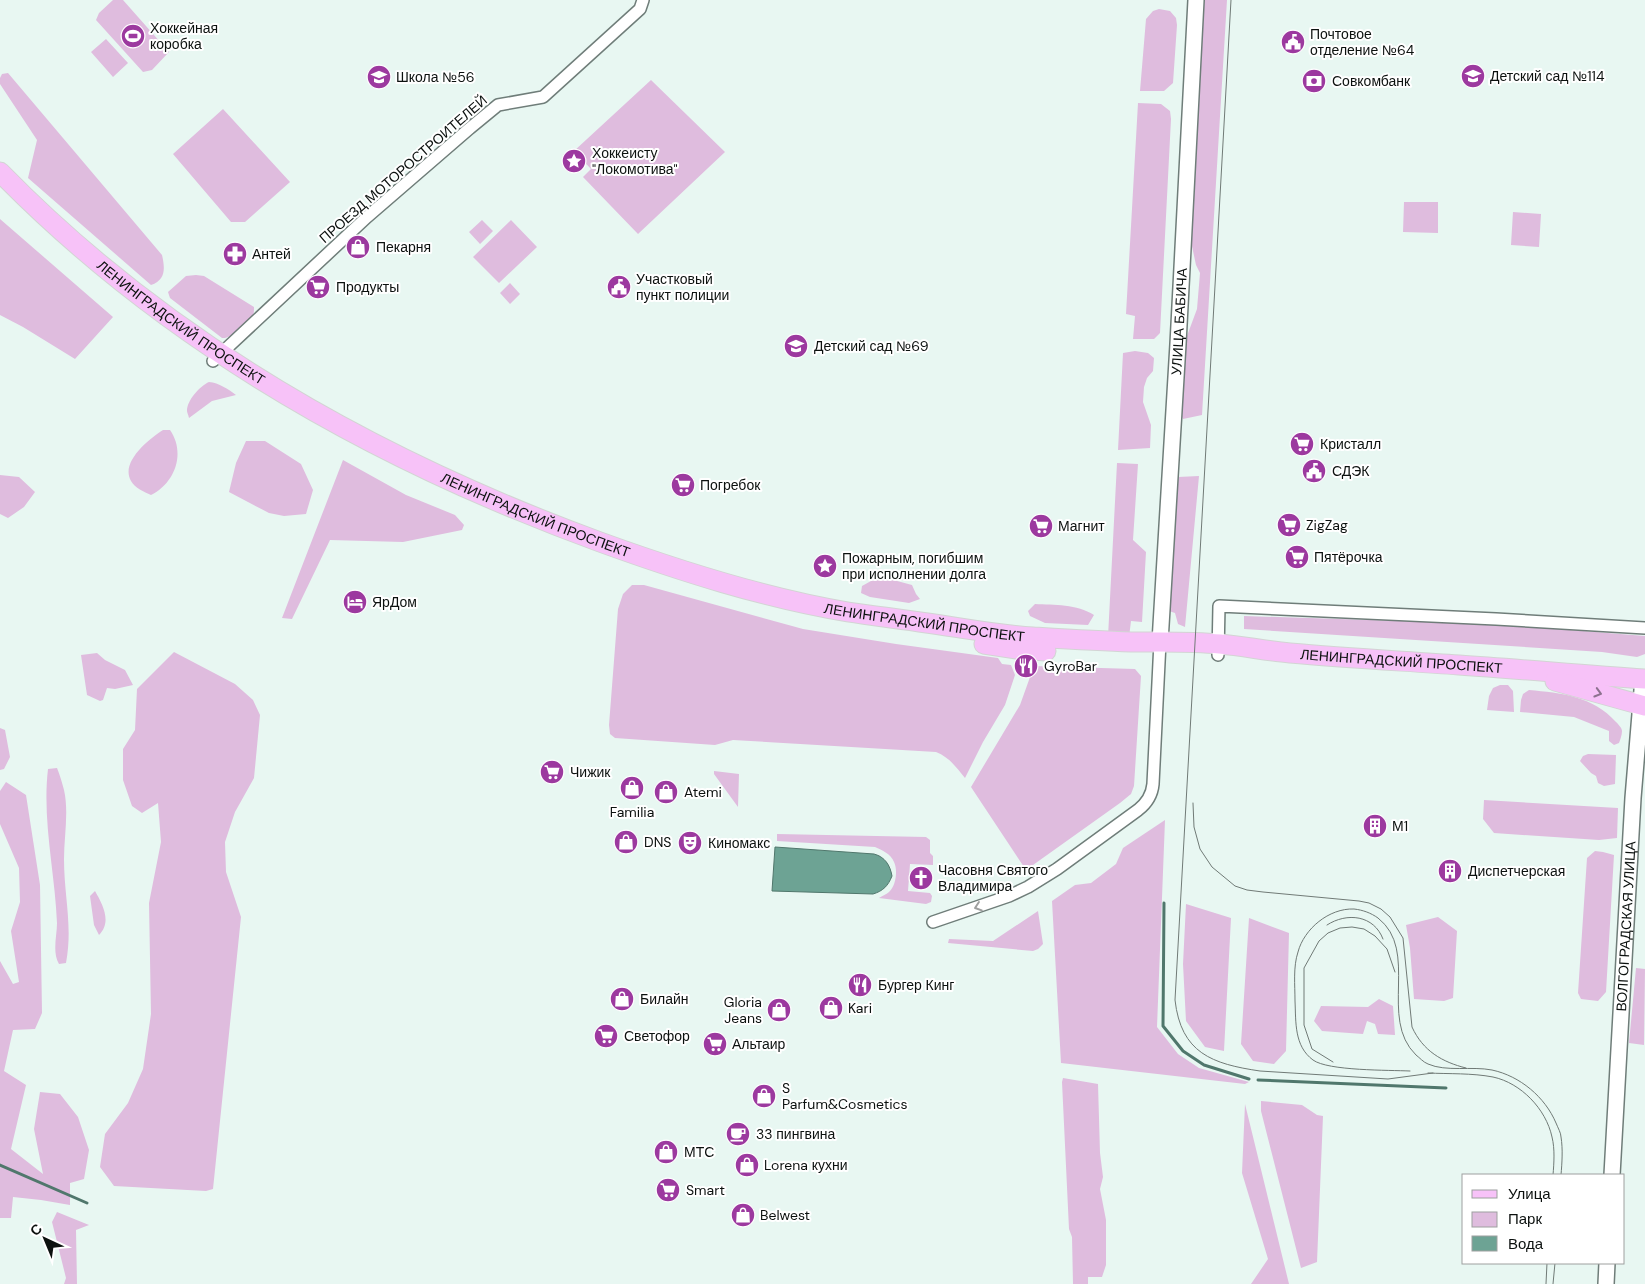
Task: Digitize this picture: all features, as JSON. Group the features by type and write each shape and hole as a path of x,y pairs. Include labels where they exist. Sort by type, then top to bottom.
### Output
{"main road":[{"name":"ЛЕНИНГРАДСКИЙ ПРОСПЕКТ","path":"0,172 79,247 216,357"},
{"name":"ЛЕНИНГРАДСКИЙ ПРОСПЕКТ","path":"0,185 71,251 140,310 216,357 360,437 425,470 494,501 654,561 715,580 849,612 978,631 1160,648 1285,653 1644,678"},
{"name":"ЛЕНИНГРАДСКИЙ ПРОСПЕКТ","path":"1518,670 1643,705"}],"street":[{"name":"ПРОЕЗД МОТОРОСТРОИТЕЛЕЙ","path":"216,357 366,217 470,128 498,105 543,97 640,9 643,0"},
{"name":"УЛИЦА БАБИЧА","path":"1160,648 1196,0"},
{"path":"1217,649 1220,606 1645,628"},
{"path":"933,922 1009,896 1039,881 1138,810 1150,798 1153,784 1160,648"},
{"name":"ВОЛГОГРАДСКАЯ УЛИЦА","path":"1612,1174 1639,798 1644,678"},
{"path":"1606,1284 1607,1264"}],"green space":[{"name":"Хоккейная коробка","path":"113,0 123,0 169,52 152,70 143,72 96,20 99,13"},
{"path":"1204,0 1227,0 1202,415 1183,419 1181,415 1184,344 1197,309 1200,273 1196,265 1190,237"},
{"path":"1159,9 1170,11 1176,18 1173,83 1164,91 1140,91 1146,19 1153,11"},
{"path":"106,39 128,63 113,77 91,52"},
{"path":"8,73 162,255 163,273 156,283 151,285 28,178 37,140 0,84 2,74"},
{"path":"651,80 725,152 638,234 583,177 591,169 574,151"},
{"path":"1138,103 1161,104 1170,111 1171,119 1160,333 1154,339 1133,339 1135,316 1126,314"},
{"path":"223,109 290,182 245,222 231,222 173,154"},
{"path":"1404,202 1438,202 1438,233 1403,232"},
{"path":"1513,212 1541,214 1539,247 1511,245"},
{"path":"0,219 113,317 75,359 0,315"},
{"path":"482,220 493,231 480,244 469,232"},
{"path":"511,220 537,247 499,283 473,257"},
{"path":"186,276 204,276 254,307 252,319 234,334 222,338 170,298 168,292"},
{"path":"510,283 520,294 510,304 500,293"},
{"path":"1135,351 1148,353 1154,358 1153,371 1147,378 1144,387 1143,402 1151,425 1150,448 1118,450 1123,353"},
{"path":"209,382 220,385 236,395 212,401 189,418 187,411 189,402 198,390"},
{"path":"163,430 170,430 175,439 177,448 176,467 166,483 151,495 140,490 131,481 129,466 144,445"},
{"path":"246,441 265,441 301,464 313,490 306,514 284,516 269,513 229,492 236,463"},
{"path":"343,460 406,495 455,515 464,525 462,530 403,542 330,540 292,619 282,618"},
{"path":"1117,463 1138,464 1133,540 1146,552 1142,622 1131,621 1129,637 1108,637"},
{"path":"0,475 19,477 35,492 24,507 8,518 0,514"},
{"path":"1199,476 1185,627 1178,624 1175,613 1169,611 1178,477"},
{"path":"886,578 912,585 920,599 909,603 870,597 861,593 862,586 871,581"},
{"path":"632,585 644,585 803,629 998,658 1002,664 1011,665 1015,675 1005,705 983,742 965,778 949,760 936,752 733,740 715,745 615,738 610,734 609,725 618,609 623,594"},
{"path":"1035,604 1073,607 1094,615 1088,625 1045,623 1030,616 1028,611"},
{"path":"1244,616 1495,624 1645,636 1645,654 1637,657 1602,652 1244,629"},
{"path":"174,652 235,684 253,700 260,715 254,778 235,812 225,842 226,872 241,917 213,1189 206,1191 114,1186 100,1167 105,1134 128,1103 143,1069 151,1014 149,903 161,842 158,803 142,813 132,806 123,780 123,749 135,730 137,689"},
{"path":"97,653 105,660 125,670 133,685 115,689 107,688 103,700 100,701 87,695 81,655"},
{"path":"1034,666 1135,669 1141,676 1134,786 1131,794 1026,870 971,787 1020,705"},
{"path":"1500,685 1508,685 1513,691 1514,712 1487,710 1489,696 1493,688"},
{"path":"1529,690 1576,697 1597,706 1621,727 1622,733 1619,743 1614,745 1609,741 1609,731 1574,717 1520,712 1523,694"},
{"path":"0,728 5,730 10,757 4,769 0,770"},
{"path":"1588,754 1616,755 1615,784 1604,786 1598,783 1596,776 1580,761 1583,756"},
{"path":"57,768 64,790 66,807 64,873 69,936 66,963 59,964 55,949 56,904 47,807 48,769"},
{"path":"714,771 739,774 738,807 714,774"},
{"path":"6,782 26,795 40,885 42,1013 35,1029 13,1030 4,1071 26,1085 11,1149 43,1174 34,1129 40,1092 60,1094 78,1117 89,1150 84,1179 70,1183 70,1205 13,1197 11,1218 0,1218 0,961 13,984 19,982 11,931 20,902 19,868 0,824 0,791"},
{"path":"1484,800 1618,808 1617,838 1599,840 1494,833 1483,819"},
{"path":"1165,820 1157,1027 1178,1054 1199,1068 1249,1082 1245,1084 1061,1063 1052,901 1075,885 1091,883 1116,864 1123,848"},
{"path":"777,834 926,837 930,840 930,853 933,856 933,865 910,864 908,891 930,893 932,896 931,902 926,904 879,898 891,889 895,882 896,873 893,859 878,848 777,841"},
{"path":"1595,851 1614,855 1606,992 1598,1001 1581,999 1578,993 1587,858"},
{"path":"95,891 101,902 106,919 103,930 99,935 94,925 90,896"},
{"path":"1186,904 1231,918 1224,1051 1205,1047 1186,1021 1183,964"},
{"path":"1038,911 1043,944 1033,951 948,943 949,939 993,941"},
{"path":"1438,917 1457,931 1453,998 1444,1001 1414,999 1410,948 1406,925"},
{"path":"1249,918 1289,933 1286,1051 1274,1064 1253,1061 1241,1044"},
{"path":"1636,968 1645,969 1644,1045 1629,1043"},
{"path":"1379,999 1393,1006 1395,1035 1378,1034 1375,1024 1367,1021 1363,1034 1322,1031 1314,1021 1321,1006 1368,1007"},
{"path":"1063,1078 1098,1084 1100,1153 1103,1177 1100,1189 1106,1220 1106,1265 1102,1277 1088,1277 1088,1284 1073,1284"},
{"path":"1261,1101 1302,1105 1317,1115 1323,1116 1317,1262 1301,1268 1261,1111"},
{"path":"1245,1104 1289,1284 1251,1284 1268,1259 1242,1173"},
{"path":"57,1212 89,1225 76,1230 77,1284 64,1284 66,1278 52,1222"}],"water":[{"path":"775,847 874,854 886,862 892,876 885,888 873,894 772,891"}],"waterway":[{"path":"1164,903 1163,1026 1183,1051 1204,1065 1249,1079"},
{"path":"1258,1080 1446,1088"},
{"path":"0,1165 87,1203"}],"tram line":[{"path":"1231,0 1175,1000 1178,1018 1192,1044 1202,1053 1227,1064 1243,1068 1260,1071 1388,1079 1433,1073"},
{"path":"1193,803 1194,827 1200,849 1212,867 1235,886 1263,892 1359,901 1369,903 1381,909 1390,917 1403,938 1412,1027 1416,1035 1428,1049 1441,1059 1466,1068"},
{"path":"1410,1071 1345,1068 1321,1064 1313,1060 1302,1048 1297,1033 1296,958 1306,935 1319,921 1327,916 1336,912 1354,909 1367,912 1378,918 1390,932 1396,948 1398,1004 1400,1023 1405,1040 1416,1055 1428,1064 1443,1068 1492,1070 1512,1077 1530,1089 1545,1105 1560,1132 1562,1142 1561,1174"},
{"path":"1327,925 1343,918 1359,918 1373,925 1383,939"},
{"path":"1333,1062 1312,1049 1304,1025 1304,968 1319,941 1328,933 1340,928 1364,929 1375,936 1387,949 1395,972"},
{"path":"1428,1073 1469,1074 1493,1077 1503,1080 1522,1091 1538,1107 1549,1127 1554,1146 1553,1174"},
{"path":"1546,1284 1547,1264"},
{"path":"1553,1284 1555,1264"}],"place":[{"name":"Хоккейная коробка","path":"133,36"},
{"name":"Почтовое отделение №64","path":"1293,42"},
{"name":"Детский сад №114","path":"1473,76"},
{"name":"Школа №56","path":"379,77"},
{"name":"Совкомбанк","path":"1314,81"},
{"name":"Хоккеисту \"Локомотива\"","path":"574,161"},
{"name":"Пекарня","path":"358,247"},
{"name":"Антей","path":"235,254"},
{"name":"Продукты","path":"318,287"},
{"name":"Участковый пункт полиции","path":"619,287"},
{"name":"Детский сад №69","path":"796,346"},
{"name":"Кристалл","path":"1302,444"},
{"name":"СДЭК","path":"1314,471"},
{"name":"Погребок","path":"683,485"},
{"name":"ZigZag","path":"1289,525"},
{"name":"Магнит","path":"1041,526"},
{"name":"Пятёрочка","path":"1297,557"},
{"name":"Пожарным, погибшим при исполнении долга","path":"825,566"},
{"name":"ЯрДом","path":"355,602"},
{"name":"GyroBar","path":"1026,666"},
{"name":"Чижик","path":"552,772"},
{"name":"Familia","path":"632,788"},
{"name":"Atemi","path":"666,792"},
{"name":"М1","path":"1375,826"},
{"name":"DNS","path":"626,842"},
{"name":"Киномакс","path":"690,843"},
{"name":"Диспетчерская","path":"1450,871"},
{"name":"Часовня Святого Владимира","path":"921,878"},
{"name":"Бургер Кинг","path":"860,985"},
{"name":"Билайн","path":"622,999"},
{"name":"Kari","path":"831,1008"},
{"name":"Gloria Jeans","path":"779,1010"},
{"name":"Светофор","path":"606,1036"},
{"name":"Альтаир","path":"715,1044"},
{"name":"S Parfum&Cosmetics","path":"764,1096"},
{"name":"33 пингвина","path":"738,1134"},
{"name":"МТС","path":"666,1152"},
{"name":"Lorena кухни","path":"747,1165"},
{"name":"Smart","path":"668,1190"},
{"name":"Belwest","path":"743,1215"}]}
